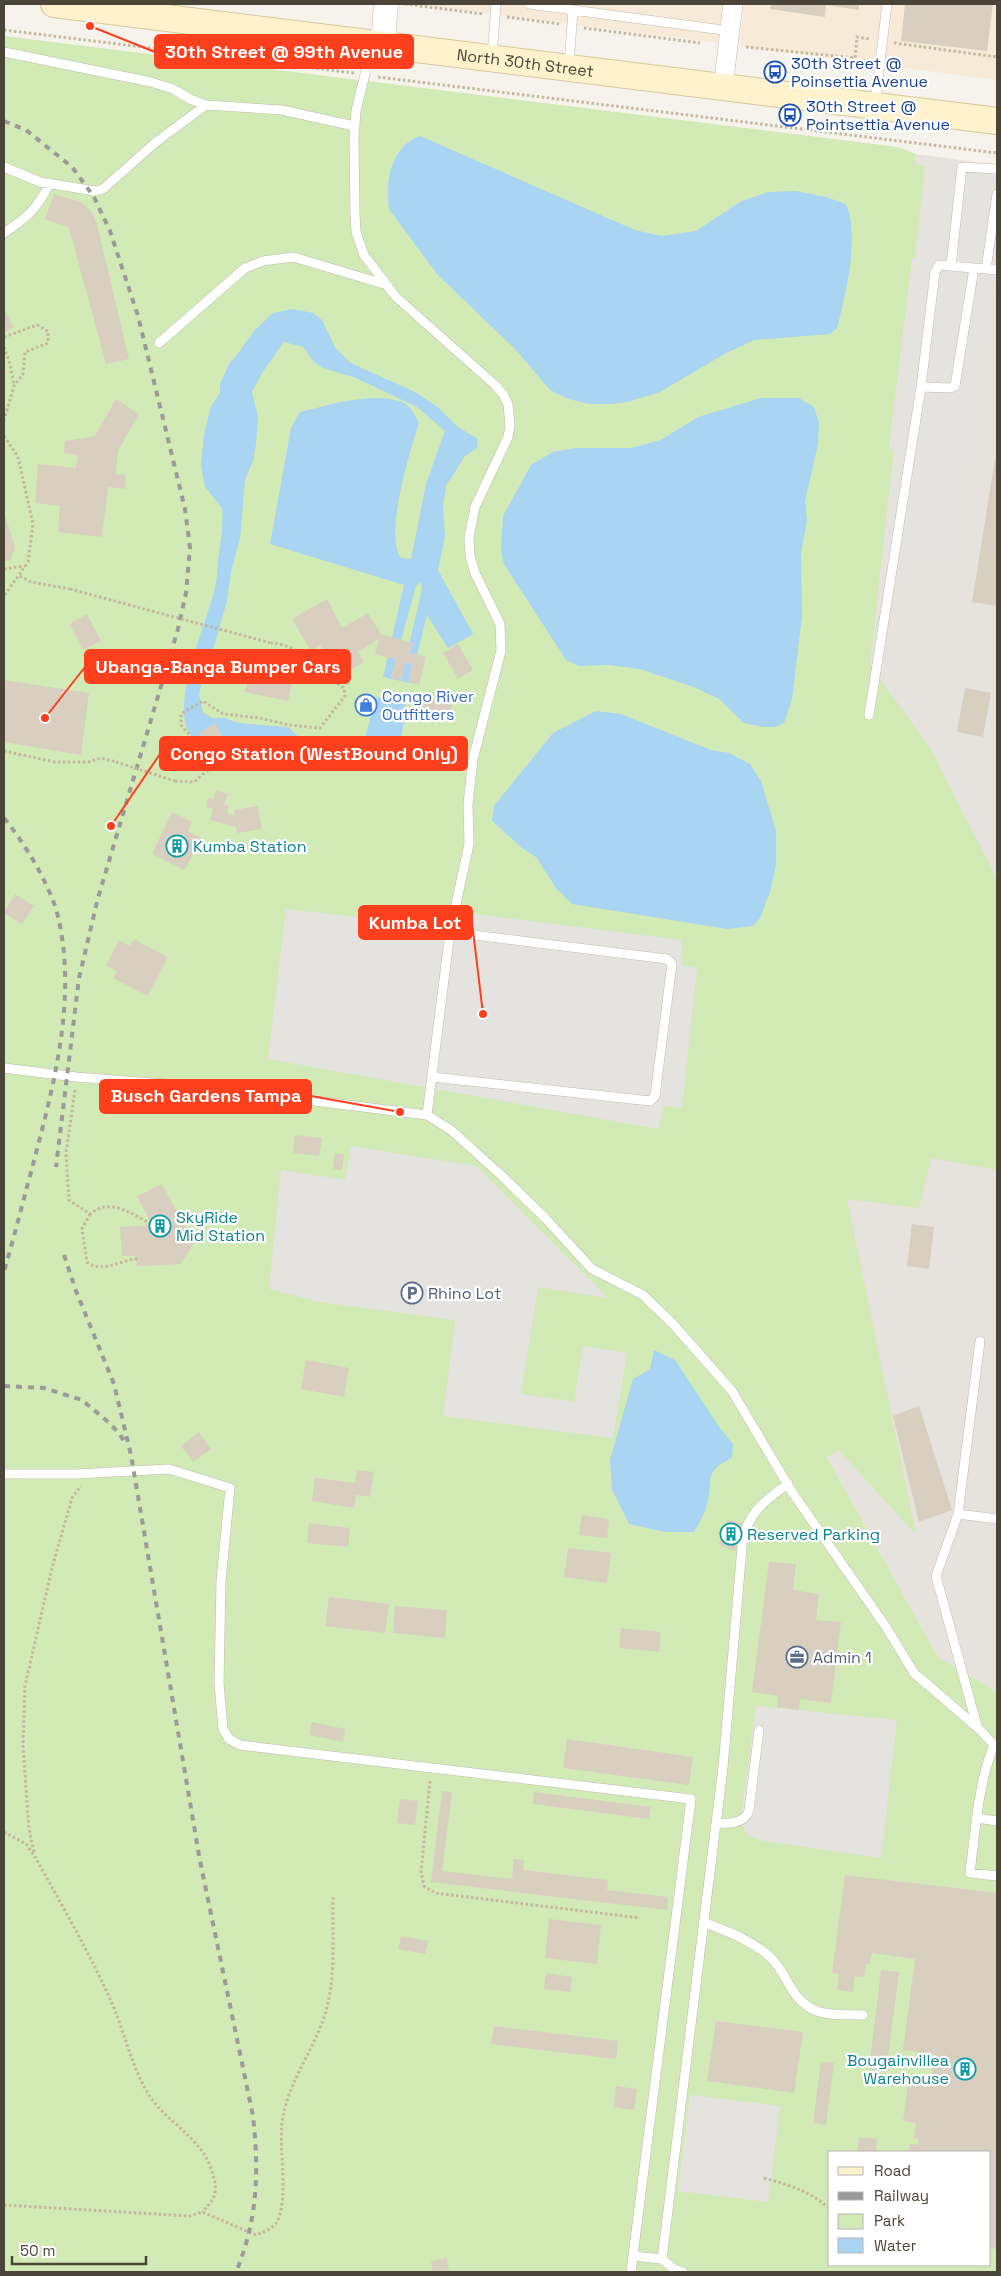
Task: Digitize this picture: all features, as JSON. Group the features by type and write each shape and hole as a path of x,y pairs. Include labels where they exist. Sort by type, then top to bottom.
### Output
{"main road":[{"name":"North 30th Street","path":"54,4 162,10 376,43 997,121"}],"street":[{"path":"376,43 386,4"},
{"path":"723,87 733,4"}],"lane":[{"path":"491,58 496,4"},
{"path":"529,4 730,31"},
{"path":"874,106 887,4"},
{"path":"568,68 573,10"},
{"path":"376,43 365,74 354,126 356,232 364,255 396,297 495,385 503,394 510,415 508,438 475,507 469,538 470,556 475,573 500,624 501,651 473,759 468,804 469,844 450,932 427,1115"},
{"path":"4,52 151,82 173,89 190,100 206,105 282,110 354,126"},
{"path":"4,167 40,182 95,191 103,189 156,142 206,105"},
{"path":"951,266 962,167 997,169"},
{"path":"4,233 24,220 38,207 50,183"},
{"path":"986,269 997,194"},
{"path":"159,342 245,268 263,260 280,257 309,260 385,284"},
{"path":"869,715 921,386 935,272 939,265 997,270"},
{"path":"921,386 950,388 955,386 974,268"},
{"path":"432,1077 650,1100 654,1096 672,964 667,959 450,932"},
{"path":"4,1068 76,1077 203,1087 427,1115 451,1130 546,1219 592,1269 643,1295 673,1324 732,1391 788,1484 886,1627 914,1672 977,1727 996,1747 989,1756 977,1818 970,1873 997,1876"},
{"path":"977,1727 936,1576 958,1514 980,1341"},
{"path":"4,1474 100,1473 169,1468 230,1488 221,1581 219,1683 223,1729 229,1739 240,1744 691,1799 631,2272"},
{"path":"662,2259 716,1823 733,1670 743,1536 749,1519 758,1508 788,1484"},
{"path":"958,1514 997,1519"},
{"path":"716,1823 732,1823 746,1817 749,1810 759,1730"},
{"path":"977,1818 997,1821"},
{"path":"703,1922 732,1933 768,1956 782,1970 798,2000 810,2010 829,2014 864,2014"},
{"path":"633,2256 662,2259 674,2269 683,2272"}],"path":[{"path":"405,4 700,43"},
{"path":"4,30 997,153"},
{"path":"4,337 37,325 48,331 48,343 25,352 23,374 14,386 4,420"},
{"path":"4,347 10,364 14,386"},
{"path":"4,436 18,457 34,524 25,566 20,576 5,595"},
{"path":"4,569 25,566"},
{"path":"4,751 55,762 88,762 101,758 175,781 194,782 208,770 207,755 181,725 181,714 203,701 223,714 240,718 260,718 289,725 320,728 345,696 344,688 310,663 298,651 283,644 70,589 31,582 20,576"},
{"path":"76,1077 66,1154 69,1200 90,1214"},
{"path":"137,1259 120,1261 101,1268 93,1267 87,1262 82,1229 90,1214 96,1208 117,1207 152,1225"},
{"path":"34,1854 29,1829 24,1771 25,1686 52,1568 72,1498 84,1482 100,1473"},
{"path":"431,1768 421,1872 424,1886 434,1892 640,1918"},
{"path":"4,1832 26,1844 34,1854 110,1999 139,2077 148,2093 201,2149 210,2166 216,2185 215,2199 202,2212 190,2216 4,2205"},
{"path":"202,2212 256,2235 270,2229 279,2219 283,2198 280,2159 284,2115 288,2099 318,2033 327,2006 331,1981 333,1897"},
{"path":"764,2178 805,2191 828,2207"}],"shaded area":[{"path":"413,4 723,4 718,43"},
{"path":"744,4 997,4 997,80 739,46"},
{"path":"916,154 997,165 997,1692 938,1657 769,1352 857,619"},
{"path":"940,162 997,165 997,276 994,276 956,561 887,555 899,459 889,446 912,258 928,258"},
{"path":"286,909 434,926 467,913 681,940 683,966 697,968 682,1108 664,1106 658,1129 268,1059"},
{"name":"Rhino Lot","path":"351,1146 477,1166 608,1298 538,1287 521,1394 574,1402 583,1346 627,1353 613,1438 443,1416 455,1320 319,1302 269,1289 281,1170 345,1180"},
{"path":"756,1706 897,1720 881,1858 764,1841 751,1837 744,1831 742,1810"},
{"path":"690,2095 780,2106 768,2202 678,2191"}],"green space":[{"path":"4,36 898,147 916,154 915,164 925,166 870,665 930,748 997,879 997,1170 931,1158 919,1208 847,1199 916,1535 839,1450 827,1457 938,1657 997,1692 997,2272 4,2272"}],"water":[{"path":"420,136 635,230 661,236 696,231 740,202 768,192 796,191 826,197 846,204 850,217 852,248 844,299 837,328 830,334 755,340 726,353 660,392 627,402 589,404 569,399 550,390 516,350 437,274 389,209 389,176 396,156 410,141"},
{"path":"293,309 313,313 322,320 336,349 351,363 415,392 439,408 458,427 478,439 477,448 465,456 446,486 443,507 445,536 438,570 473,634 448,648 427,615 410,683 383,677 404,585 270,544 291,428 300,412 365,398 390,399 402,402 412,411 419,423 400,492 395,531 401,558 411,559 426,484 445,431 417,407 356,378 323,368 314,362 303,347 284,342 262,373 252,392 258,417 256,444 253,461 245,480 240,538 231,572 227,601 213,650 207,662 199,694 203,712 212,718 226,718 234,722 288,727 302,740 334,744 360,744 365,738 376,697 406,703 399,755 390,763 382,766 367,763 281,764 244,760 203,737 194,738 186,727 184,711 190,668 215,588 222,528 222,508 205,487 201,465 204,435 211,406 220,393 220,384 230,362 255,330 273,313","holes":["421,582 422,589 401,680 391,677 416,586"]},
{"path":"761,398 799,398 814,407 819,423 818,444 805,501 807,521 801,553 802,616 792,699 784,723 775,727 763,727 744,723 719,699 694,687 640,669 608,665 579,666 566,660 504,564 501,550 503,516 531,465 553,452 576,448 631,448 661,440 698,417"},
{"path":"596,711 621,714 711,750 729,753 750,764 761,781 776,831 776,865 770,892 760,918 753,926 727,929 572,904 556,888 537,858 521,847 492,821 494,806 553,733"},
{"path":"654,1350 675,1360 720,1428 733,1444 732,1458 722,1463 713,1473 705,1510 694,1532 665,1532 629,1524 612,1490 610,1460 633,1379 650,1369"}],"building":[{"path":"771,4 859,4 859,10 826,5 825,17 770,9"},
{"path":"905,4 993,4 987,51 901,41"},
{"path":"54,194 81,202 91,211 97,224 129,359 106,364 69,228 45,219"},
{"path":"4,309 14,327 4,333"},
{"path":"116,399 139,414 118,451 116,474 126,475 125,489 108,487 102,537 58,532 60,506 35,503 38,464 76,468 78,455 64,453 65,441 95,436"},
{"path":"995,459 997,459 997,606 972,602"},
{"path":"4,512 15,547 11,560 4,561"},
{"path":"327,599 342,628 368,613 381,634 413,643 410,653 426,657 419,685 408,682 412,664 406,662 401,680 391,678 396,660 375,654 379,639 358,652 364,662 339,677 320,645 311,651 292,619"},
{"path":"87,614 101,641 83,650 70,624"},
{"path":"458,644 473,670 458,679 443,653"},
{"path":"254,655 296,666 288,701 245,692"},
{"path":"4,680 89,693 81,755 4,742"},
{"path":"965,688 991,693 983,737 957,732"},
{"path":"416,696 452,705 450,717 413,708"},
{"path":"215,723 230,749 214,758 199,733"},
{"path":"216,790 228,794 224,805 229,806 227,813 235,816 234,810 258,806 262,829 237,833 236,827 210,820 213,809 206,807 208,798 214,799"},
{"name":"Kumba Station","path":"172,812 192,822 188,831 201,838 185,870 152,854"},
{"path":"15,894 34,906 22,924 4,913"},
{"path":"134,939 168,957 148,996 113,978 117,971 106,966 119,940 130,946"},
{"path":"295,1135 322,1138 319,1156 293,1153"},
{"path":"335,1153 344,1155 342,1170 333,1169"},
{"name":"SkyRide Mid Station","path":"162,1184 188,1232 186,1236 196,1240 181,1264 137,1266 136,1256 122,1256 120,1227 152,1225 137,1196"},
{"path":"912,1224 934,1227 929,1269 907,1266"},
{"path":"306,1360 349,1368 344,1397 301,1389"},
{"path":"919,1406 952,1510 919,1522 893,1416"},
{"path":"199,1432 211,1449 193,1462 181,1446"},
{"path":"357,1470 374,1472 370,1497 356,1495 354,1508 312,1501 315,1478 355,1483"},
{"path":"582,1515 609,1519 607,1538 579,1535"},
{"name":"Reserved Parking","path":"728,1520 742,1523 735,1551 719,1545"},
{"path":"309,1523 350,1528 348,1547 307,1543"},
{"path":"568,1548 611,1553 607,1583 564,1577"},
{"name":"Admin 1","path":"769,1562 796,1564 793,1590 819,1594 816,1620 841,1622 831,1703 800,1699 799,1710 777,1707 778,1696 752,1692"},
{"path":"329,1597 389,1604 385,1633 325,1626"},
{"path":"395,1606 447,1610 445,1638 393,1633"},
{"path":"621,1628 661,1632 659,1652 619,1648"},
{"path":"312,1722 345,1729 343,1742 309,1735"},
{"path":"567,1739 693,1757 689,1785 563,1768"},
{"path":"442,1791 452,1792 442,1871 512,1879 514,1859 524,1860 523,1870 608,1880 607,1890 668,1897 667,1910 431,1882"},
{"path":"534,1792 651,1807 649,1819 533,1804"},
{"path":"400,1799 418,1801 415,1825 397,1823"},
{"name":"Bougainvillea Warehouse","path":"845,1875 997,1893 997,2249 991,2248 991,2151 908,2151 910,2144 918,2145 919,2139 914,2138 916,2123 903,2121 908,2084 930,2087 935,2054 903,2050 915,1959 872,1953 870,1964 866,1963 864,1977 855,1976 853,1992 837,1990 839,1974 832,1973"},
{"path":"549,1919 601,1925 597,1964 545,1958"},
{"path":"401,1936 428,1941 425,1954 398,1949"},
{"path":"881,1970 899,1972 886,2072 869,2070"},
{"path":"546,1973 572,1977 570,1992 544,1989"},
{"path":"716,2021 803,2032 794,2093 707,2081"},
{"path":"494,2026 618,2041 616,2059 491,2044"},
{"path":"821,2062 834,2063 826,2125 813,2123"},
{"path":"616,2086 637,2089 634,2110 614,2107"},
{"path":"859,2137 877,2139 876,2151 857,2151"},
{"path":"447,2258 449,2272 433,2272 431,2261"}],"railway":[{"path":"4,121 26,130 72,167 94,197 110,231 138,316 185,509 190,548 186,593 178,629 98,898 79,978 56,1167"},
{"path":"4,818 37,867 56,908 64,952 65,984 64,1016 54,1079 4,1271"},
{"path":"64,1255 76,1291 114,1384 131,1455 200,1861 253,2116 256,2157 253,2214 249,2233 236,2272"},
{"path":"4,1386 44,1388 82,1400 107,1421 119,1433 126,1444"}],"place":[{"name":"30th Street @ 99th Avenue","path":"90,26"},
{"name":"30th Street @ Poinsettia Avenue","path":"775,72"},
{"name":"30th Street @ Pointsettia Avenue","path":"790,115"},
{"name":"Congo River Outfitters","path":"366,705"},
{"name":"Ubanga-Banga Bumper Cars","path":"45,718"},
{"name":"Congo Station (WestBound Only)","path":"111,826"},
{"name":"Kumba Station","path":"177,846"},
{"name":"Kumba Lot","path":"483,1014"},
{"name":"Busch Gardens Tampa","path":"400,1112"},
{"name":"SkyRide Mid Station","path":"160,1226"},
{"name":"Rhino Lot","path":"412,1293"},
{"name":"Reserved Parking","path":"731,1534"},
{"name":"Admin 1","path":"797,1657"},
{"name":"Bougainvillea Warehouse","path":"965,2069"}]}
